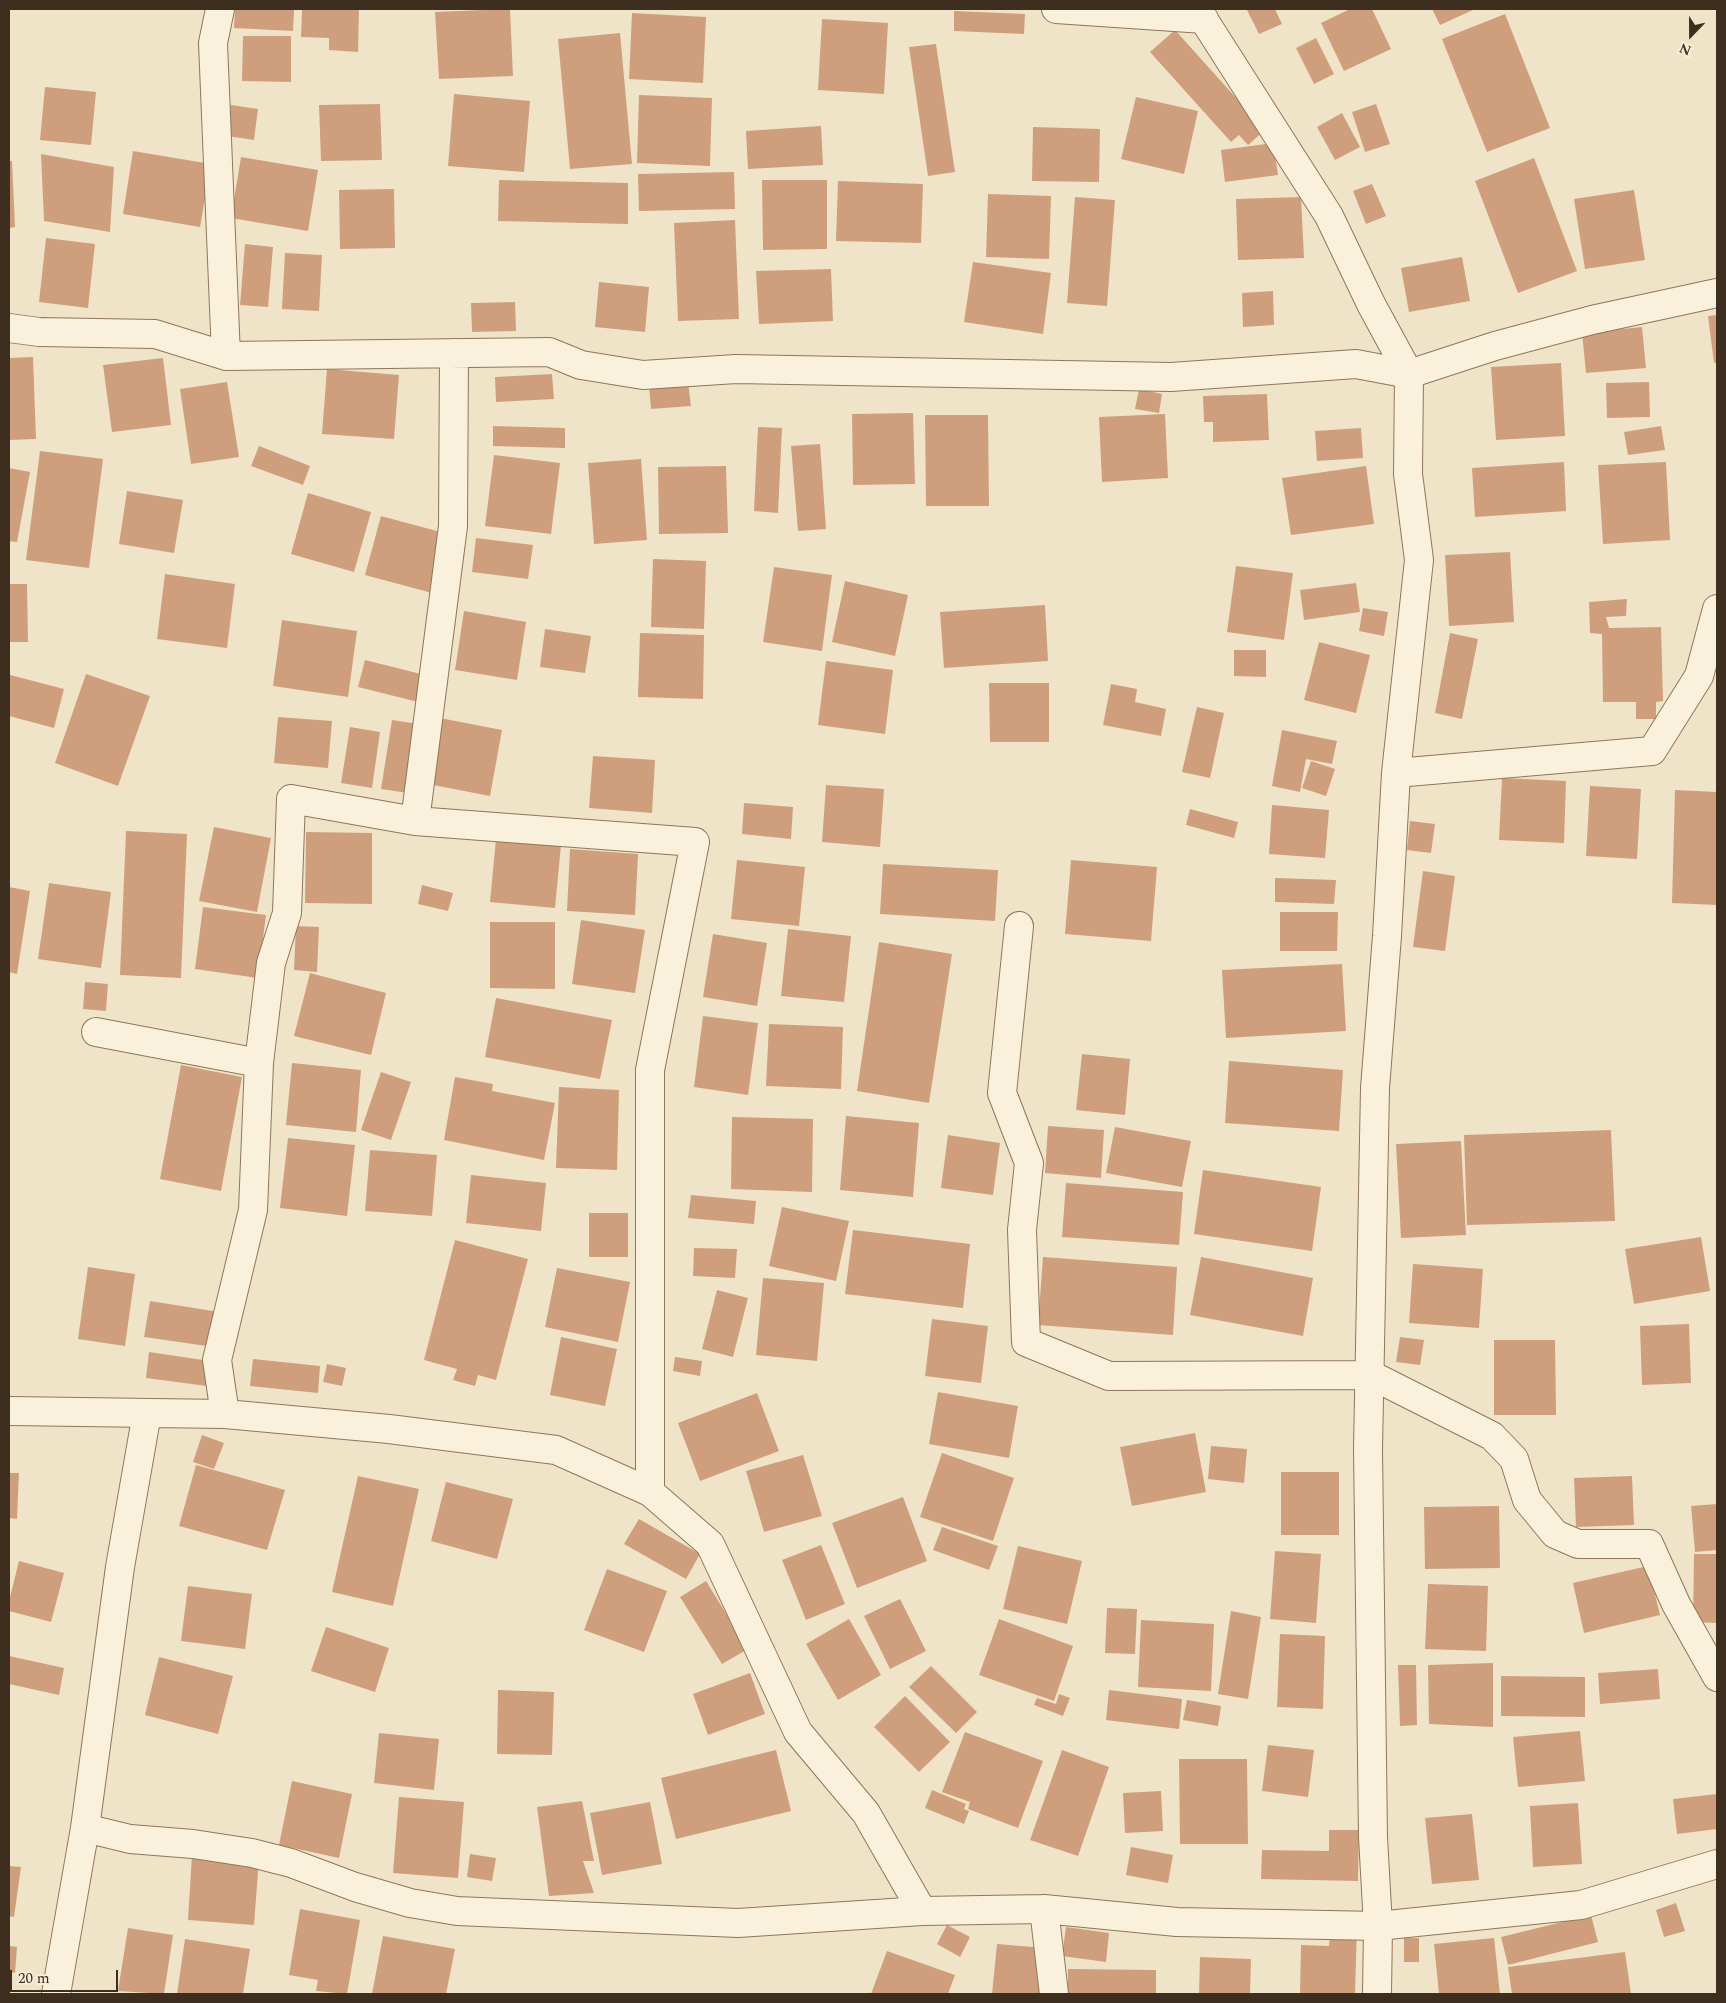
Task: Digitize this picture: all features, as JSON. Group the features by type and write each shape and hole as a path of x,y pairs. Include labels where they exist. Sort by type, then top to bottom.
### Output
{"street":[{"path":"220,9 213,43 226,356"},
{"path":"1056,9 1201,14 1329,216 1371,304 1409,374 1408,474 1419,560 1396,773 1387,936 1375,1088 1371,1374 1368,1449 1372,1787 1378,1926 1377,1994"},
{"path":"9,328 39,332 155,334 226,356 549,352 581,365 643,375 736,369 1171,377 1356,364 1409,374 1494,346 1592,320 1717,294"},
{"path":"415,822 453,526 454,353"},
{"path":"1396,773 1652,751 1699,676 1717,609"},
{"path":"225,1414 217,1360 253,1210 259,1063 271,963 287,913 291,799 415,822 694,842 650,1070 650,1492"},
{"path":"1018,926 1002,1094 1029,1163 1022,1230 1026,1342 1109,1376 1371,1374 1492,1436 1514,1459 1527,1500 1556,1534 1578,1544 1649,1544 1676,1604 1717,1677"},
{"path":"96,1032 259,1063"},
{"path":"9,1411 225,1414 389,1429 556,1450 650,1492 710,1544 798,1732 866,1813 922,1912"},
{"path":"56,1994 85,1828 120,1567 147,1413"},
{"path":"85,1828 130,1839 193,1844 252,1853 291,1863 355,1887 410,1903 457,1911 738,1923 922,1912 1044,1909 1176,1922 1378,1926 1581,1905 1717,1864"},
{"path":"1044,1909 1054,1994"}],"building":[{"path":"235,9 294,9 293,31 234,28"},
{"path":"302,9 359,9 358,52 329,50 329,38 301,37"},
{"path":"510,9 513,76 439,79 435,12"},
{"path":"1275,9 1282,24 1259,34 1247,10"},
{"path":"1350,9 1372,9 1391,49 1344,71 1321,23"},
{"path":"1432,9 1475,9 1440,25"},
{"path":"954,11 1025,14 1024,34 954,31"},
{"path":"632,13 706,17 703,83 629,79"},
{"path":"1505,14 1550,128 1487,152 1442,39"},
{"path":"822,19 888,23 884,94 818,90"},
{"path":"1175,30 1265,130 1248,145 1239,135 1231,142 1150,52"},
{"path":"620,33 632,164 570,169 558,39"},
{"path":"243,36 291,36 291,82 242,81"},
{"path":"1316,38 1334,74 1314,84 1296,48"},
{"path":"936,44 955,172 928,176 909,47"},
{"path":"45,87 96,92 91,145 40,140"},
{"path":"454,94 530,101 524,172 448,166"},
{"path":"639,95 712,98 710,166 637,163"},
{"path":"1136,97 1198,111 1184,174 1121,159"},
{"path":"380,104 382,160 321,161 319,105"},
{"path":"1376,104 1390,144 1365,152 1352,112"},
{"path":"231,105 258,109 254,140 227,136"},
{"path":"1342,113 1360,147 1335,160 1317,127"},
{"path":"821,126 823,165 748,169 746,131"},
{"path":"1033,127 1100,129 1099,182 1032,181"},
{"path":"1273,143 1278,175 1225,182 1221,150"},
{"path":"133,151 211,164 200,227 123,214"},
{"path":"41,154 114,167 110,232 44,221"},
{"path":"241,157 318,170 308,231 231,218"},
{"path":"1534,158 1577,271 1518,293 1475,181"},
{"path":"9,161 12,161 15,227 9,228"},
{"path":"734,172 735,209 639,211 638,174"},
{"path":"499,180 628,183 628,224 498,221"},
{"path":"762,180 827,180 827,249 763,250"},
{"path":"838,181 923,184 921,243 836,241"},
{"path":"1372,184 1386,216 1366,224 1353,191"},
{"path":"394,189 395,248 340,249 339,190"},
{"path":"1634,190 1645,260 1585,269 1574,199"},
{"path":"988,194 1051,196 1049,259 986,257"},
{"path":"1075,197 1115,200 1107,306 1067,303"},
{"path":"1301,197 1304,258 1238,260 1236,199"},
{"path":"735,220 739,319 678,321 674,223"},
{"path":"46,238 95,244 88,308 39,302"},
{"path":"245,244 273,247 268,307 240,305"},
{"path":"285,253 322,255 319,311 282,309"},
{"path":"1462,257 1470,301 1409,312 1401,268"},
{"path":"973,262 1051,273 1043,334 964,322"},
{"path":"831,269 833,321 759,324 756,271"},
{"path":"599,282 649,287 645,332 595,327"},
{"path":"1273,291 1274,325 1243,327 1242,293"},
{"path":"515,302 516,331 472,332 471,303"},
{"path":"1717,315 1717,363 1714,363 1708,316"},
{"path":"1642,327 1646,368 1586,373 1582,333"},
{"path":"33,357 36,439 9,440 9,358"},
{"path":"163,358 171,425 112,432 103,365"},
{"path":"1561,363 1565,436 1496,440 1491,367"},
{"path":"327,369 399,375 394,439 322,434"},
{"path":"552,374 554,399 496,402 495,377"},
{"path":"227,382 239,457 191,464 180,389"},
{"path":"688,382 691,406 651,409 649,386"},
{"path":"1649,382 1650,417 1607,418 1606,383"},
{"path":"1139,389 1162,394 1159,413 1135,409"},
{"path":"1267,394 1269,440 1213,442 1213,422 1204,422 1203,396"},
{"path":"913,413 915,484 853,485 852,414"},
{"path":"1165,414 1168,478 1102,482 1099,417"},
{"path":"925,415 988,415 989,506 926,506"},
{"path":"493,426 565,428 565,448 493,446"},
{"path":"1661,426 1665,450 1628,455 1624,432"},
{"path":"758,427 782,428 778,513 754,511"},
{"path":"1361,428 1363,458 1317,461 1315,431"},
{"path":"820,444 826,529 798,531 791,446"},
{"path":"259,446 310,466 303,485 251,466"},
{"path":"40,451 103,459 89,568 26,560"},
{"path":"494,455 560,463 551,534 485,526"},
{"path":"641,459 647,540 594,544 588,463"},
{"path":"1564,462 1566,511 1475,517 1472,468"},
{"path":"1666,462 1670,540 1603,544 1598,465"},
{"path":"726,466 728,533 659,534 658,467"},
{"path":"1366,466 1374,524 1291,535 1282,478"},
{"path":"9,468 30,472 17,542 9,541"},
{"path":"127,491 183,500 174,553 119,544"},
{"path":"308,493 371,512 354,572 291,554"},
{"path":"381,516 448,534 432,593 365,575"},
{"path":"476,538 533,545 528,579 472,572"},
{"path":"1510,552 1514,622 1449,626 1445,555"},
{"path":"653,559 706,561 704,629 651,627"},
{"path":"1236,566 1293,573 1284,640 1227,632"},
{"path":"774,567 832,575 822,651 763,642"},
{"path":"165,574 235,584 227,648 157,639"},
{"path":"845,581 908,595 895,656 832,642"},
{"path":"1356,583 1360,612 1304,620 1300,590"},
{"path":"9,584 27,584 28,642 9,642"},
{"path":"1627,599 1626,616 1606,617 1609,628 1661,627 1663,701 1656,702 1656,719 1636,719 1636,702 1603,702 1602,634 1590,633 1589,602"},
{"path":"1045,605 1048,661 944,668 940,612"},
{"path":"1363,608 1388,612 1384,636 1359,631"},
{"path":"464,611 526,622 517,680 455,670"},
{"path":"282,620 357,631 348,697 273,686"},
{"path":"545,629 591,636 585,673 540,667"},
{"path":"640,633 704,635 703,699 638,697"},
{"path":"1450,633 1478,639 1462,719 1435,713"},
{"path":"1319,642 1370,655 1356,713 1304,700"},
{"path":"1234,650 1266,650 1266,677 1234,676"},
{"path":"365,660 429,676 422,703 358,687"},
{"path":"826,661 893,670 885,734 818,725"},
{"path":"86,674 150,696 118,786 55,763"},
{"path":"10,675 64,689 54,728 9,716"},
{"path":"989,683 1049,683 1049,742 990,742"},
{"path":"1111,684 1137,689 1135,702 1166,709 1161,736 1103,725"},
{"path":"1197,707 1224,713 1210,778 1182,772"},
{"path":"278,717 332,721 328,768 274,763"},
{"path":"440,718 502,730 490,796 428,784"},
{"path":"392,720 419,724 408,793 381,789"},
{"path":"350,727 380,732 372,788 341,783"},
{"path":"1282,730 1337,741 1332,764 1306,759 1300,792 1272,786"},
{"path":"593,756 655,760 652,813 589,808"},
{"path":"1311,761 1335,769 1326,796 1302,788"},
{"path":"1502,778 1566,781 1564,843 1499,840"},
{"path":"826,785 884,789 880,847 822,842"},
{"path":"1590,786 1641,789 1637,859 1586,856"},
{"path":"1675,790 1717,792 1717,905 1672,903"},
{"path":"744,803 793,807 791,839 742,834"},
{"path":"1272,805 1329,810 1325,858 1269,854"},
{"path":"1190,809 1238,822 1234,838 1186,825"},
{"path":"1410,821 1435,824 1431,853 1407,850"},
{"path":"214,827 271,838 257,912 199,901"},
{"path":"126,831 187,834 181,978 120,975"},
{"path":"306,832 372,833 372,904 305,903"},
{"path":"496,839 561,845 555,908 490,902"},
{"path":"570,849 638,854 635,915 567,911"},
{"path":"737,860 805,867 799,926 731,919"},
{"path":"1071,860 1157,867 1151,941 1065,934"},
{"path":"883,864 998,870 995,921 880,914"},
{"path":"1423,871 1455,876 1445,951 1413,947"},
{"path":"1275,878 1336,880 1334,904 1275,902"},
{"path":"49,883 111,892 101,968 38,959"},
{"path":"422,885 453,893 448,911 418,904"},
{"path":"9,887 30,891 17,974 9,972"},
{"path":"203,907 266,915 258,978 195,969"},
{"path":"1280,912 1338,912 1337,951 1280,951"},
{"path":"581,920 645,930 635,993 572,984"},
{"path":"490,922 555,922 555,989 490,988"},
{"path":"296,926 319,927 317,972 294,970"},
{"path":"788,929 851,936 844,1002 781,996"},
{"path":"713,934 767,943 757,1006 703,997"},
{"path":"879,942 952,954 929,1103 857,1091"},
{"path":"1342,964 1346,1031 1226,1038 1222,970"},
{"path":"310,973 386,993 371,1055 294,1036"},
{"path":"85,982 108,984 106,1011 83,1009"},
{"path":"496,998 612,1020 600,1079 485,1057"},
{"path":"703,1016 758,1023 748,1095 694,1087"},
{"path":"769,1024 843,1027 841,1089 766,1086"},
{"path":"1082,1054 1130,1059 1125,1115 1076,1110"},
{"path":"1229,1061 1343,1070 1339,1131 1225,1123"},
{"path":"292,1063 361,1070 356,1132 286,1125"},
{"path":"181,1065 242,1077 221,1191 160,1179"},
{"path":"381,1072 411,1082 391,1140 361,1130"},
{"path":"455,1077 493,1084 492,1091 555,1103 544,1160 444,1140"},
{"path":"559,1087 619,1090 617,1170 556,1168"},
{"path":"846,1116 919,1123 913,1197 840,1190"},
{"path":"732,1117 813,1119 812,1192 731,1189"},
{"path":"1048,1126 1104,1130 1101,1178 1045,1173"},
{"path":"1115,1127 1191,1141 1182,1187 1106,1173"},
{"path":"1611,1130 1615,1221 1467,1225 1464,1135"},
{"path":"948,1135 1000,1143 993,1195 941,1188"},
{"path":"288,1138 355,1145 347,1216 280,1208"},
{"path":"1461,1141 1466,1235 1401,1238 1396,1144"},
{"path":"370,1150 437,1155 432,1216 365,1211"},
{"path":"1203,1170 1321,1187 1312,1251 1194,1234"},
{"path":"471,1175 546,1183 541,1231 466,1223"},
{"path":"1066,1183 1183,1192 1179,1245 1062,1237"},
{"path":"691,1195 756,1201 754,1224 688,1218"},
{"path":"782,1207 849,1221 836,1281 769,1266"},
{"path":"589,1213 628,1213 628,1257 589,1257"},
{"path":"853,1230 970,1244 963,1308 845,1294"},
{"path":"1701,1237 1710,1291 1634,1304 1625,1249"},
{"path":"455,1240 528,1259 496,1380 478,1375 475,1386 453,1380 457,1369 424,1360"},
{"path":"694,1248 737,1249 735,1278 693,1276"},
{"path":"1043,1257 1177,1267 1173,1335 1038,1325"},
{"path":"1201,1257 1313,1278 1303,1336 1190,1315"},
{"path":"1413,1264 1483,1269 1479,1328 1409,1323"},
{"path":"88,1267 135,1274 125,1346 78,1339"},
{"path":"557,1268 630,1282 618,1342 545,1327"},
{"path":"763,1278 824,1283 817,1361 756,1355"},
{"path":"717,1290 748,1298 733,1357 702,1349"},
{"path":"150,1301 219,1312 214,1347 144,1337"},
{"path":"932,1319 988,1326 981,1383 925,1376"},
{"path":"1689,1324 1691,1383 1642,1385 1640,1326"},
{"path":"561,1337 617,1349 605,1406 550,1395"},
{"path":"1400,1337 1424,1340 1420,1365 1396,1362"},
{"path":"1494,1340 1555,1340 1556,1415 1494,1415"},
{"path":"149,1352 210,1361 207,1386 146,1378"},
{"path":"675,1357 702,1361 700,1376 673,1371"},
{"path":"253,1359 320,1366 318,1393 250,1386"},
{"path":"327,1364 346,1368 342,1386 323,1382"},
{"path":"938,1392 1018,1406 1009,1458 929,1444"},
{"path":"757,1393 779,1451 700,1481 678,1423"},
{"path":"1195,1433 1206,1492 1132,1506 1120,1447"},
{"path":"202,1435 224,1443 214,1469 193,1462"},
{"path":"1211,1446 1247,1449 1244,1483 1208,1479"},
{"path":"942,1453 1014,1478 993,1541 920,1517"},
{"path":"803,1455 822,1516 764,1532 746,1471"},
{"path":"196,1465 285,1490 267,1550 179,1526"},
{"path":"1281,1472 1339,1472 1339,1535 1281,1535"},
{"path":"9,1473 19,1473 17,1519 9,1518"},
{"path":"358,1476 419,1489 393,1606 332,1592"},
{"path":"1632,1476 1634,1525 1576,1527 1574,1478"},
{"path":"446,1482 513,1499 497,1559 431,1541"},
{"path":"903,1497 927,1561 857,1588 832,1523"},
{"path":"1717,1504 1717,1550 1695,1552 1691,1506"},
{"path":"1499,1506 1500,1568 1425,1569 1424,1507"},
{"path":"639,1519 700,1554 686,1579 624,1544"},
{"path":"942,1527 998,1546 989,1570 933,1550"},
{"path":"821,1545 845,1604 806,1620 782,1560"},
{"path":"1018,1546 1082,1561 1067,1624 1003,1609"},
{"path":"1275,1551 1321,1554 1316,1623 1270,1619"},
{"path":"1694,1554 1717,1554 1717,1623 1693,1622"},
{"path":"19,1561 64,1573 51,1622 9,1611 9,1601"},
{"path":"1648,1566 1660,1615 1584,1633 1573,1583"},
{"path":"607,1569 667,1591 644,1652 584,1630"},
{"path":"706,1581 748,1649 722,1664 680,1597"},
{"path":"1428,1584 1488,1586 1486,1651 1425,1649"},
{"path":"188,1586 252,1594 245,1649 181,1641"},
{"path":"900,1599 926,1651 890,1669 864,1616"},
{"path":"1107,1608 1137,1609 1135,1654 1105,1653"},
{"path":"1231,1611 1261,1617 1248,1699 1218,1694"},
{"path":"849,1619 881,1675 838,1700 806,1644"},
{"path":"999,1619 1073,1646 1054,1701 979,1675"},
{"path":"1141,1620 1214,1624 1211,1691 1138,1687"},
{"path":"326,1627 389,1648 375,1692 311,1671"},
{"path":"1280,1634 1325,1636 1323,1709 1277,1707"},
{"path":"9,1656 64,1668 59,1695 9,1684"},
{"path":"159,1657 233,1676 218,1734 145,1715"},
{"path":"1493,1663 1493,1727 1429,1724 1428,1665"},
{"path":"1398,1665 1416,1665 1417,1725 1400,1726"},
{"path":"931,1666 977,1712 956,1733 909,1687"},
{"path":"1658,1669 1660,1699 1600,1704 1598,1673"},
{"path":"750,1673 765,1714 708,1735 693,1694"},
{"path":"1501,1676 1585,1677 1585,1717 1501,1716"},
{"path":"498,1690 554,1692 552,1755 497,1754"},
{"path":"1109,1690 1182,1699 1179,1729 1106,1720"},
{"path":"1059,1694 1070,1698 1063,1716 1034,1705 1037,1698 1056,1704"},
{"path":"905,1696 950,1742 919,1772 874,1727"},
{"path":"1187,1700 1221,1706 1218,1726 1183,1720"},
{"path":"1580,1731 1585,1781 1518,1787 1513,1737"},
{"path":"965,1732 1043,1761 1018,1828 968,1809 970,1802 942,1792"},
{"path":"379,1733 439,1739 434,1790 374,1783"},
{"path":"1268,1745 1314,1750 1308,1797 1262,1791"},
{"path":"776,1750 791,1811 676,1839 661,1778"},
{"path":"1062,1750 1109,1767 1078,1856 1030,1840"},
{"path":"1179,1759 1247,1759 1248,1844 1180,1844"},
{"path":"292,1781 352,1794 339,1858 279,1845"},
{"path":"932,1790 966,1804 964,1809 969,1811 964,1824 925,1808"},
{"path":"1161,1791 1163,1831 1125,1833 1123,1793"},
{"path":"1717,1794 1717,1829 1677,1834 1673,1799"},
{"path":"399,1797 464,1802 458,1878 393,1873"},
{"path":"582,1801 594,1861 583,1861 594,1893 549,1896 537,1807"},
{"path":"650,1802 662,1864 602,1875 590,1813"},
{"path":"1578,1803 1582,1864 1533,1867 1530,1806"},
{"path":"1472,1814 1479,1880 1432,1884 1425,1818"},
{"path":"1329,1830 1359,1830 1358,1881 1261,1879 1262,1850 1329,1851"},
{"path":"1131,1847 1173,1855 1168,1883 1126,1875"},
{"path":"192,1854 259,1859 254,1925 188,1920"},
{"path":"470,1854 496,1858 492,1881 467,1877"},
{"path":"9,1866 21,1867 14,1917 9,1916"},
{"path":"1676,1903 1685,1931 1664,1937 1656,1910"},
{"path":"300,1909 360,1920 347,1994 316,1991 318,1980 289,1975"},
{"path":"1591,1915 1598,1942 1508,1965 1501,1937"},
{"path":"947,1925 970,1937 960,1957 937,1944"},
{"path":"1330,1926 1357,1926 1355,1994 1300,1994 1301,1945 1329,1946"},
{"path":"1066,1927 1109,1933 1106,1962 1062,1956"},
{"path":"128,1928 173,1935 164,1994 118,1991"},
{"path":"383,1936 455,1949 446,1994 372,1994"},
{"path":"1404,1938 1419,1938 1419,1962 1404,1962"},
{"path":"1494,1938 1500,1994 1439,1994 1434,1944"},
{"path":"185,1939 250,1949 243,1994 177,1994"},
{"path":"997,1944 1045,1948 1042,1994 992,1994"},
{"path":"9,1946 17,1947 15,1973 9,1972"},
{"path":"887,1951 955,1975 948,1994 871,1994"},
{"path":"1625,1952 1631,1994 1512,1994 1508,1967"},
{"path":"1200,1957 1251,1959 1250,1994 1199,1994"},
{"path":"1068,1969 1156,1970 1156,1994 1068,1994"}]}
